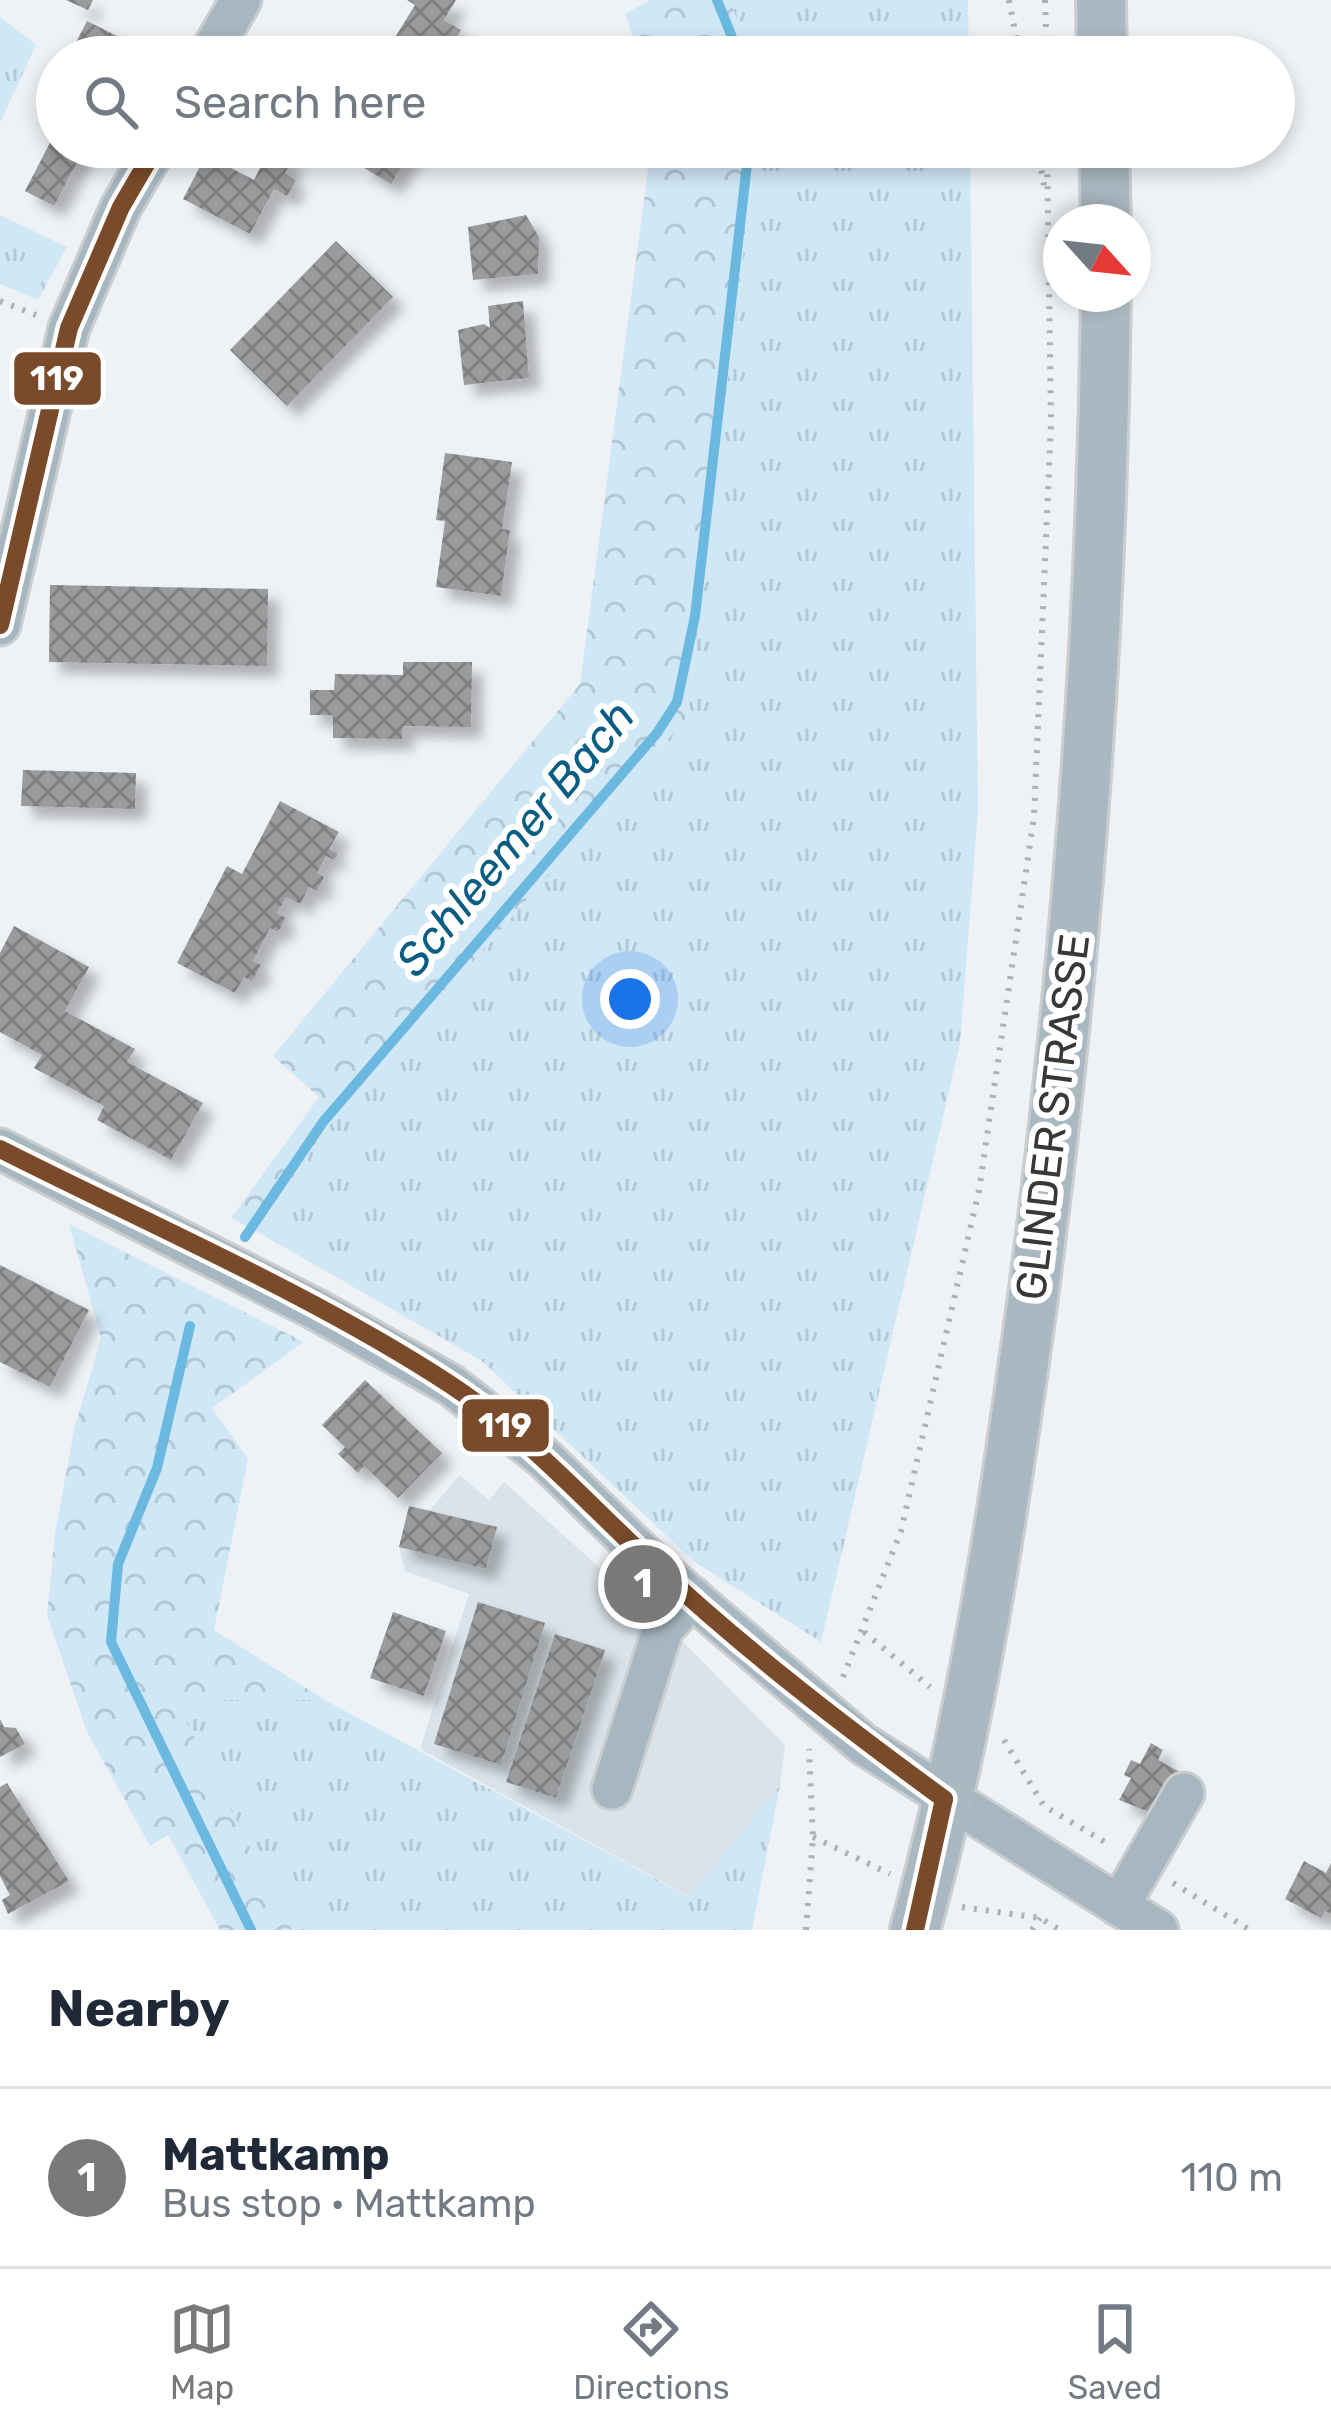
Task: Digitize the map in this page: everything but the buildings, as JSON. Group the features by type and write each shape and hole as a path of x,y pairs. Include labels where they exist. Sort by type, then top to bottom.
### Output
{"main road":[{"path":"1101,0 1102,36"},
{"path":"1105,168 1106,204"},
{"name":"GLINDER STRASSE","path":"915,1930 964,1712 1016,1419 1070,996 1096,651 1105,312"}],"street":[{"path":"220,36 241,0"},
{"path":"0,625 69,328 121,207 144,168"},
{"path":"0,1149 315,1309 452,1385 544,1458 692,1598 826,1713 944,1798 1158,1930"},
{"path":"612,1789 663,1629 692,1598"},
{"path":"1119,1906 1184,1793"}],"path":[{"path":"1009,0 1016,36"},
{"path":"1045,0 1046,36"},
{"path":"1041,168 1048,204"},
{"path":"1048,168 1048,204"},
{"path":"806,1930 813,1837 806,1755 864,1632 901,1531 979,1190 1034,817 1051,423 1049,312"},
{"path":"864,1632 1007,1742 1044,1806 1250,1930"},
{"path":"1032,1930 1040,1918 1060,1930"}],"shaded area":[{"path":"460,1475 489,1500 504,1482 685,1644 785,1745 780,1786 690,1897 420,1749 469,1594 405,1571 399,1547 409,1506 430,1510"}],"green space":[{"path":"650,0 730,0 743,36 632,36 625,14"},
{"path":"730,0 968,0 969,36 743,36"},
{"path":"0,17 36,45 0,123"},
{"path":"648,168 753,168 687,717 326,1129 256,1231 231,1218 319,1097 273,1056 580,684"},
{"path":"753,168 970,168 978,811 960,1044 821,1642 693,1561 482,1361 256,1231 326,1129 687,717"},
{"path":"0,215 67,247 38,300 0,284"},
{"path":"69,1224 304,1342 212,1408 248,1459 214,1630 325,1700 175,1700 292,1930 220,1930 168,1835 150,1846 87,1732 47,1615 55,1534 74,1430 101,1338"},
{"path":"174,1699 325,1700 689,1897 780,1786 752,1930 292,1930"}],"waterway":[{"name":"Schleemer Bach","path":"717,0 732,36"},
{"name":"Schleemer Bach","path":"245,1237 323,1122 657,733 677,702 695,616 747,168"},
{"name":"Schleemer Bach","path":"190,1326 157,1468 118,1564 111,1642 251,1930"}],"transit line":[{"name":"119","path":"0,625 69,328 121,207 144,168"},
{"name":"119","path":"0,1149 287,1290 451,1385 531,1448 724,1627 944,1799"},
{"name":"119","path":"915,1930 944,1799"}],"place":[{"name":"Mattkamp","path":"643,1584"}]}
